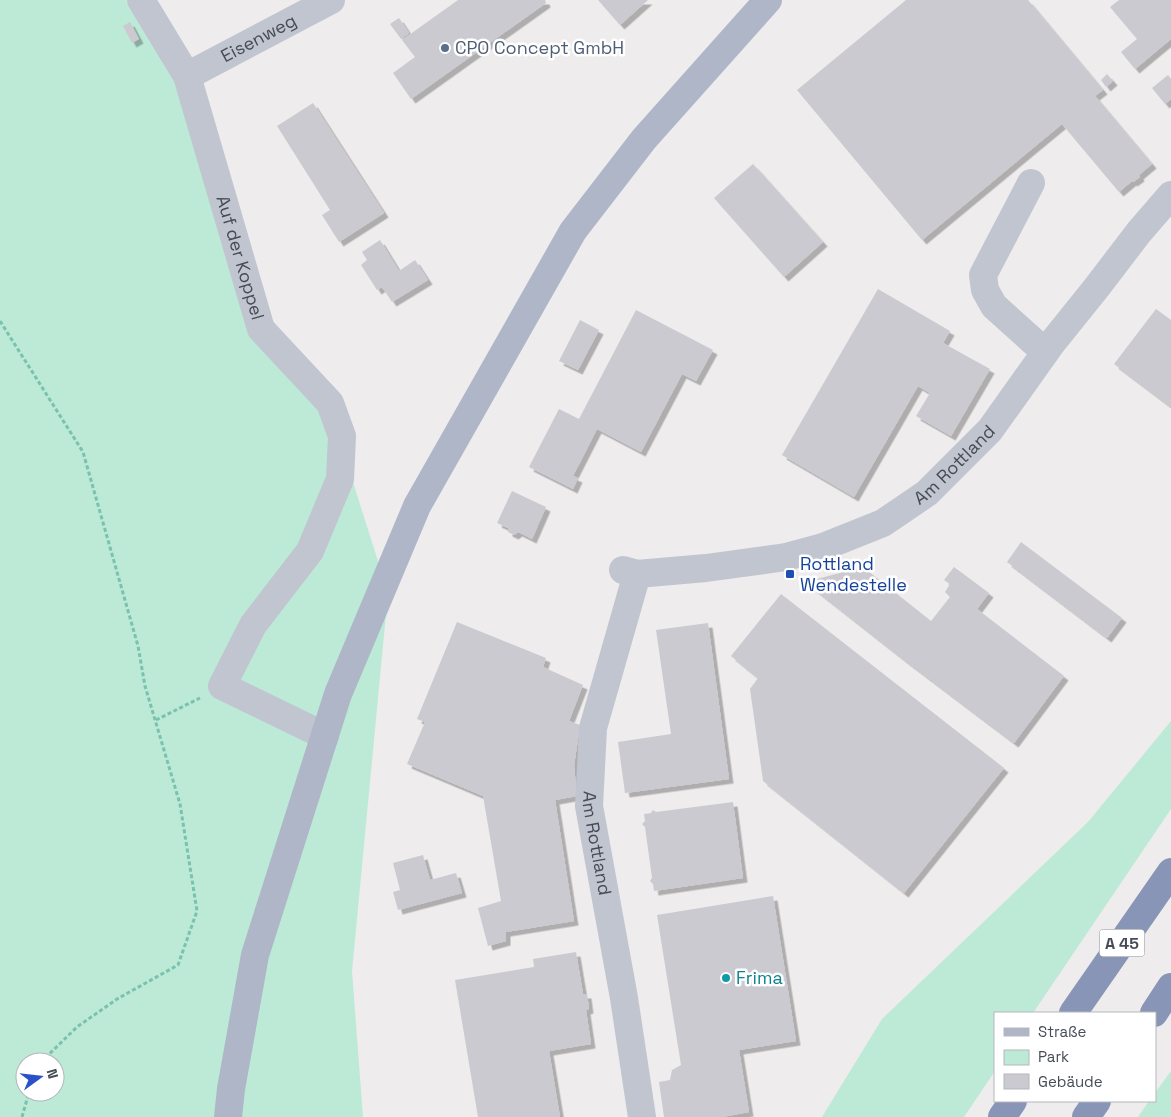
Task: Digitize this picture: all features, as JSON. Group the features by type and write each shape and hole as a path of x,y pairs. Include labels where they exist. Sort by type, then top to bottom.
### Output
{"highway":[{"name":"A 45","path":"1074,1012 1171,872"},
{"path":"1155,1012 1171,987"},
{"path":"1002,1117 1012,1102"},
{"path":"1086,1117 1096,1102"}],"main road":[{"path":"228,1117 231,1089 255,954 342,685 418,506 573,231 644,139 768,0"}],"street":[{"name":"Auf der Koppel","path":"141,0 187,76 261,329 330,402 342,436 340,479 310,551 253,625 222,686"},
{"name":"Eisenweg","path":"187,76 331,0"},
{"path":"1031,183 983,275 985,290 994,306 1045,352"},
{"name":"Am Rottland","path":"642,1117 624,998 589,806 593,728 630,572 706,568 786,557 823,548 883,523 927,493 990,430 1045,352 1139,232 1171,195"},
{"path":"222,686 325,736"}],"path":[{"path":"0,322 83,452 138,646 145,686 180,804 197,911 178,965 117,999 77,1027 52,1052"},
{"path":"156,720 222,686"},
{"path":"22,1117 26,1102"}],"green space":[{"path":"0,0 126,0 171,73 258,333 337,405 352,479 388,593 352,971 363,1117 0,1117"},
{"path":"1171,721 1171,809 1034,1012 994,1012 994,1072 964,1117 822,1117 882,1019 1088,822"},
{"path":"1171,1071 1171,1117 1138,1117 1148,1102 1156,1102 1156,1092"}],"building":[{"name":"CPO Concept GmbH","path":"458,0 545,0 546,3 411,99 393,73 415,57 402,40"},
{"path":"598,0 648,0 620,25"},
{"path":"906,0 1028,0 1103,90 1095,96 1152,164 1139,175 1140,177 1119,192 1062,124 922,240 797,90"},
{"path":"1119,0 1171,0 1171,39 1135,69 1121,52 1137,39 1110,7"},
{"path":"399,18 409,33 401,39 390,24"},
{"path":"130,22 139,39 132,43 123,26"},
{"path":"1107,74 1113,81 1106,87 1101,80"},
{"path":"1168,75 1171,79 1171,99 1165,104 1152,88"},
{"path":"313,103 384,213 339,242 322,215 330,210 277,126"},
{"path":"753,164 823,242 784,277 714,198"},
{"path":"380,240 399,271 415,260 428,280 392,302 382,287 377,290 361,265 367,260 362,252"},
{"path":"878,289 950,331 943,343 990,369 951,436 916,416 930,393 918,386 854,497 782,455"},
{"path":"1156,309 1171,320 1171,407 1114,364"},
{"path":"636,310 713,350 696,381 682,374 641,452 597,429 573,476 578,478 573,489 529,467 559,409 579,419"},
{"path":"580,320 599,330 578,370 559,361"},
{"path":"512,491 546,507 532,539 518,532 514,535 508,532 508,528 497,523"},
{"path":"1021,542 1122,618 1107,638 1007,562"},
{"path":"863,567 931,621 950,597 945,592 950,584 944,580 954,567 989,593 977,609 1064,676 1014,743 805,582"},
{"path":"781,594 1004,768 904,893 763,781 750,689 758,678 731,656"},
{"path":"457,622 546,658 543,667 583,685 569,721 580,725 574,766 577,796 555,800 574,921 506,932 506,941 488,946 478,908 501,901 483,796 407,764 425,722 417,719"},
{"path":"708,623 729,779 625,793 618,742 671,734 656,630"},
{"path":"733,802 743,878 654,891 653,884 650,881 652,878 645,827 642,824 645,821 644,814 651,813 653,810 656,812"},
{"path":"423,855 430,880 456,873 462,893 398,910 393,892 400,890 393,863"},
{"name":"Frima","path":"773,896 796,1041 739,1050 749,1112 722,1117 664,1117 659,1082 670,1080 672,1070 681,1065 657,915"},
{"path":"576,952 583,994 587,994 589,1009 586,1010 591,1044 549,1051 560,1117 478,1117 455,980 534,967 533,959"}],"place":[{"name":"CPO Concept GmbH","path":"445,48"},
{"name":"Rottland Wendestelle","path":"790,574"},
{"name":"Frima","path":"726,978"}]}
